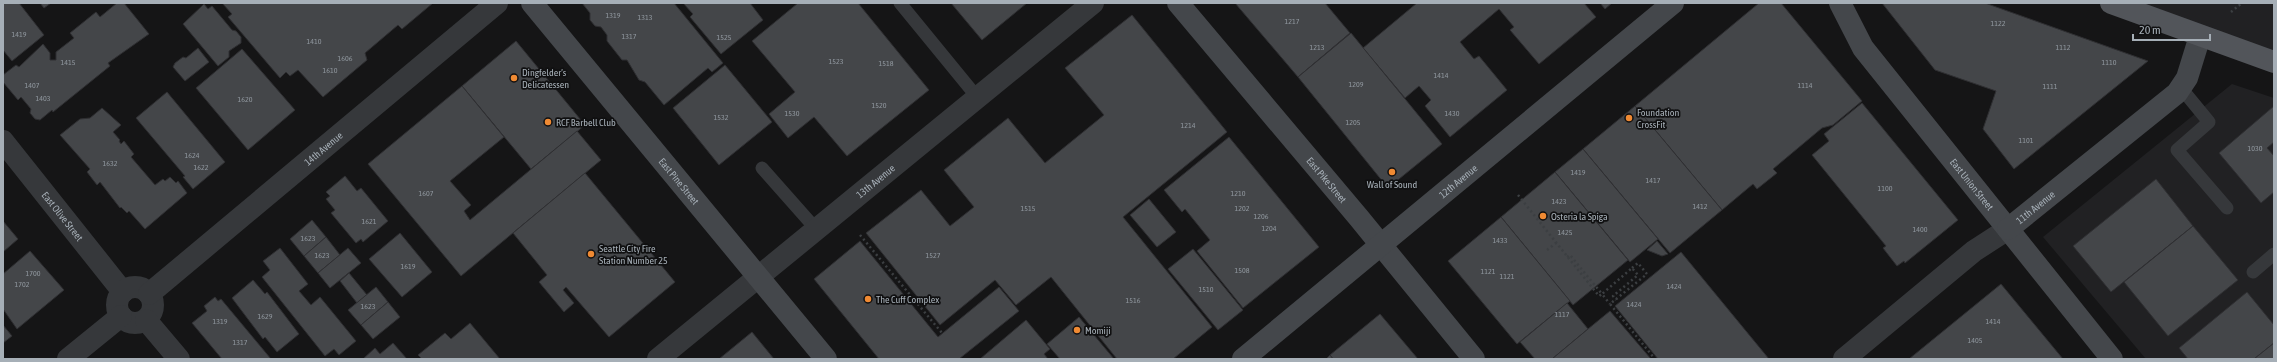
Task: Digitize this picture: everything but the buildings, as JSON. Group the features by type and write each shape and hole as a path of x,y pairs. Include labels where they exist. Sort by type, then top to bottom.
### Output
{"main road":[{"path":"2111,3 2274,62"}],"street":[{"name":"14th Avenue","path":"149,294 497,3"},
{"name":"East Pine Street","path":"532,3 826,359"},
{"name":"13th Avenue","path":"658,359 757,276 1093,3"},
{"name":"East Pike Street","path":"1178,3 1380,244 1474,359"},
{"name":"12th Avenue","path":"1243,359 1380,244 1673,3"},
{"name":"East Union Street","path":"1840,3 1864,48 2112,359"},
{"name":"11th Avenue","path":"1844,359 1974,252 2008,229 2181,88 2188,78 2200,36"},
{"name":"East Olive Street","path":"3,141 123,292"},
{"path":"137,288 149,294 151,298 152,310 146,320 135,323 124,320 117,304 123,292 137,288"},
{"path":"68,359 121,316"},
{"path":"146,320 179,359"}],"lane":[{"path":"900,3 977,97"},
{"path":"2181,88 2209,122 2177,150 2227,208"},
{"path":"762,168 816,229"},
{"path":"2253,272 2274,254"}],"path":[{"path":"2231,12 2242,3"},
{"path":"1518,195 1567,257 1570,254 1655,359"},
{"path":"860,234 942,333"},
{"path":"1547,250 1556,243"},
{"path":"1602,294 1638,263 1647,274 1610,304"},
{"path":"1616,300 1613,296 1638,275 1632,268"}],"shaded area":[{"path":"2111,3 2274,3 2274,62"},
{"path":"2232,84 2274,98 2274,359 2146,359 2043,237"}],"place":[{"name":"Dingfelder’s Delicatessen","path":"514,78"},
{"name":"Foundation CrossFit","path":"1629,118"},
{"name":"RCF Barbell Club","path":"548,122"},
{"name":"Wall of Sound","path":"1392,172"},
{"name":"Osteria la Spiga","path":"1543,216"},
{"name":"Seattle City Fire Station Number 25","path":"591,254"},
{"name":"The Cuff Complex","path":"868,299"},
{"name":"Momiji","path":"1077,330"}]}
